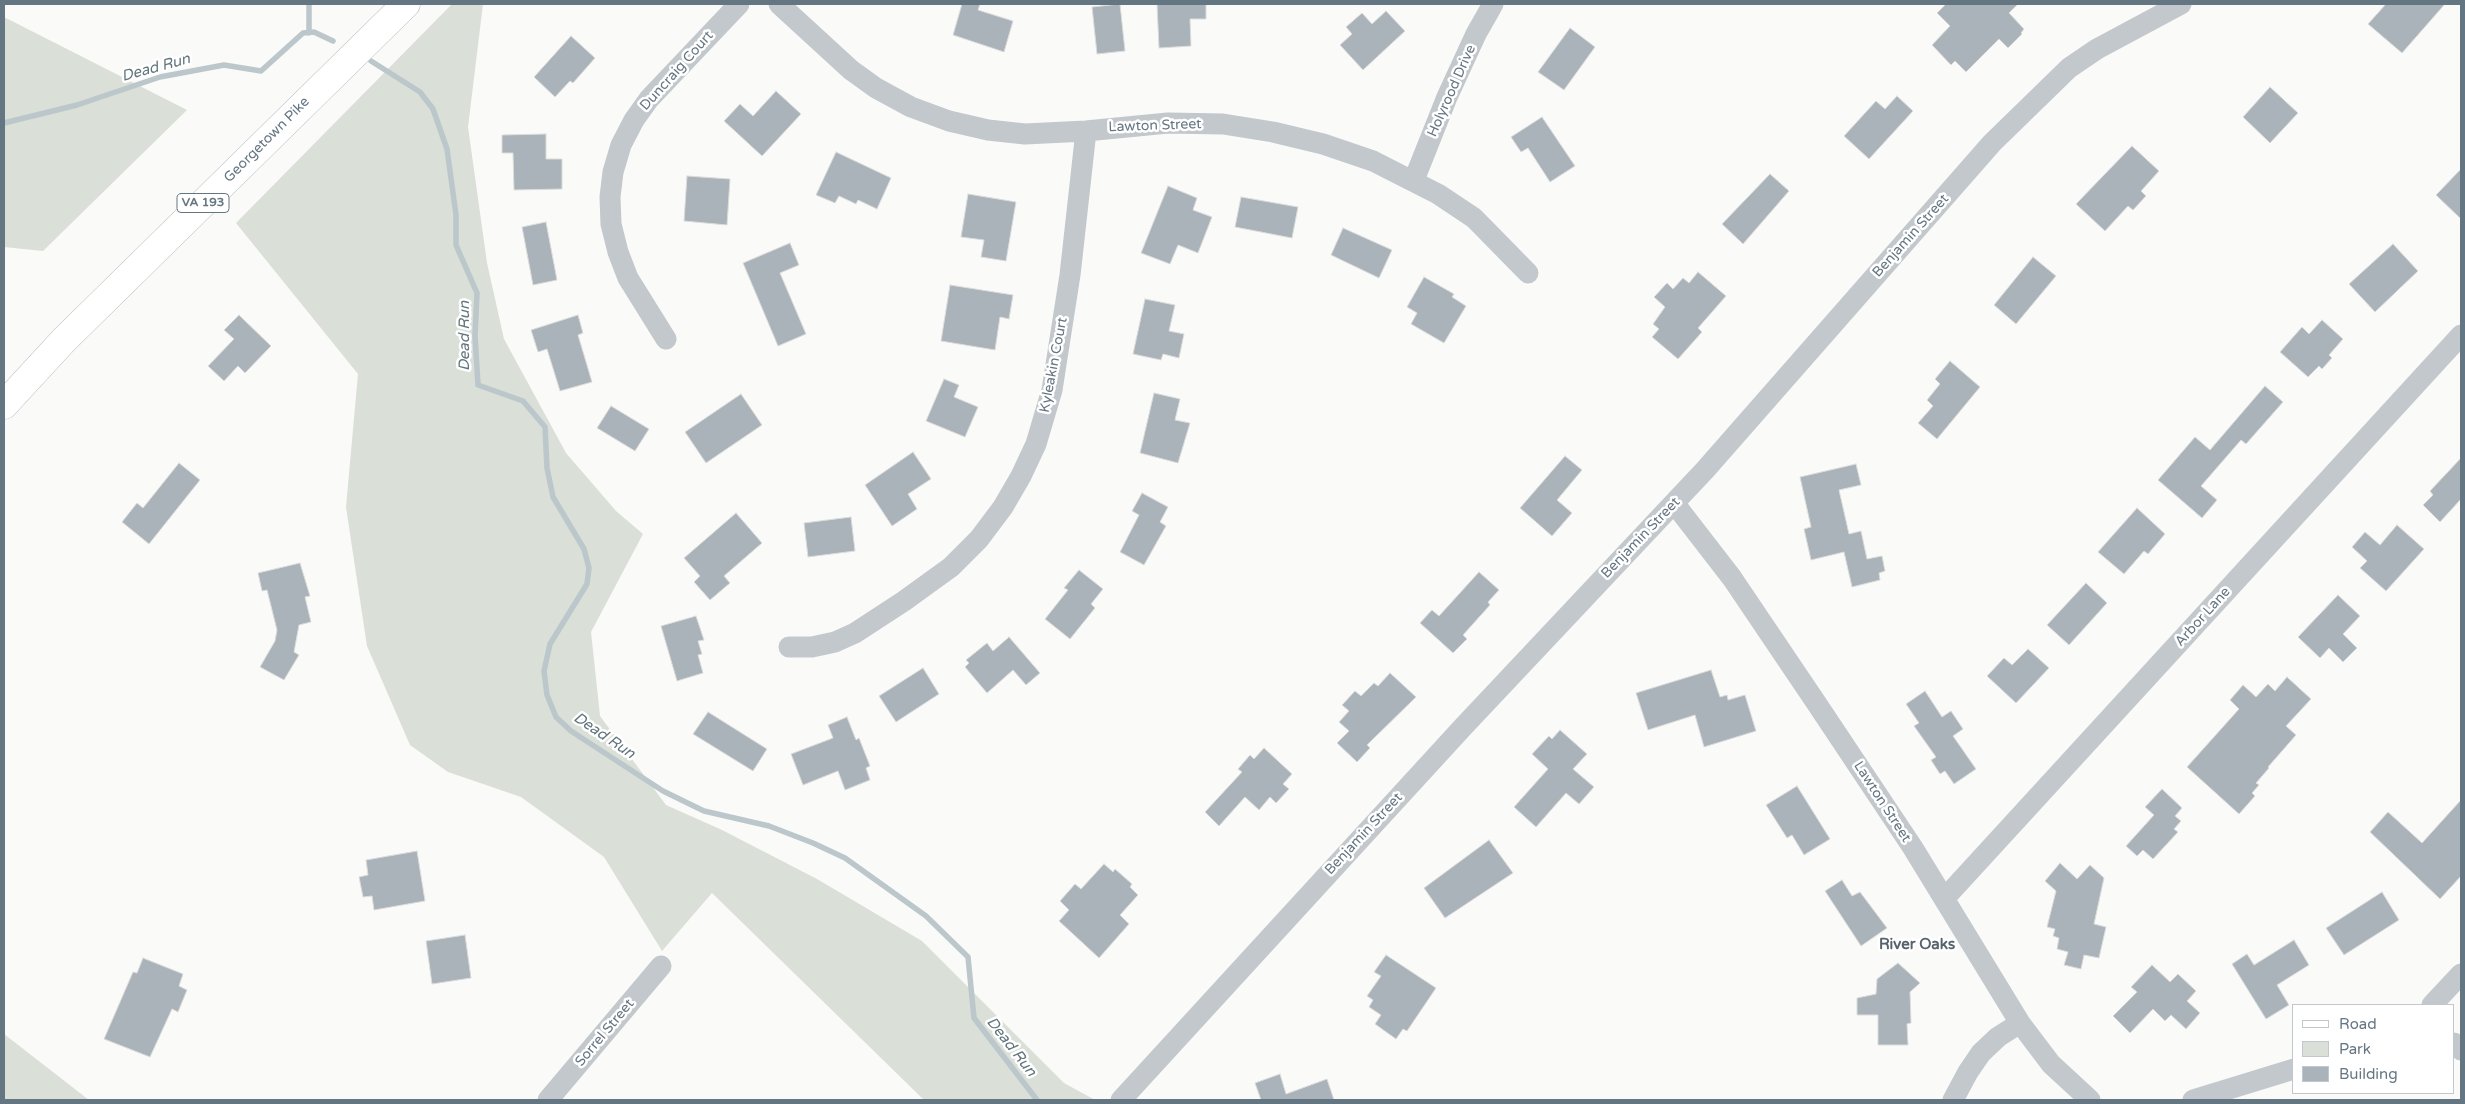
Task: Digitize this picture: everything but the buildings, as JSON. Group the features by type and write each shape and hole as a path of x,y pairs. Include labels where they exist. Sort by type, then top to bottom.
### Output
{"main road":[{"name":"Georgetown Pike","path":"4,405 64,340 406,4"}],"street":[{"name":"Duncraig Court","path":"666,339 628,278 618,252 612,224 610,197 613,172 621,145 634,120 649,99 740,4"},
{"name":"Lawton Street","path":"779,4 851,70 876,88 911,107 949,121 988,130 1025,134 1086,131 1168,123 1223,124 1273,132 1322,144 1373,161 1414,180 1474,218 1528,273"},
{"name":"Holyrood Drive","path":"1414,180 1447,97 1476,34 1493,4"},
{"name":"Benjamin Street","path":"1121,1100 1456,734 1674,503 1992,143 2069,68 2097,49 2181,4"},
{"name":"Kyleakin Court","path":"789,647 819,646 835,642 855,633 951,567 979,539 1003,507 1021,476 1036,444 1052,390 1070,275 1086,131"},
{"name":"Arbor Lane","path":"1944,899 2461,335"},
{"name":"Lawton Street","path":"1674,503 1742,594 1913,848 2020,1023 2051,1064 2090,1100"},
{"name":"Sorrel Street","path":"548,1100 661,966"},
{"path":"2433,1004 2461,974"},
{"path":"1953,1100 1981,1053 1998,1037 2020,1023"},
{"path":"2193,1100 2292,1070"}],"green space":[{"path":"452,4 483,4 468,127 487,263 504,339 566,453 616,511 643,534 591,632 600,716 666,805 722,830 817,879 922,941 1064,1083 1095,1100 924,1100 712,893 662,951 604,857 521,797 448,772 410,745 367,646 346,507 358,374 236,223"},
{"path":"4,17 187,110 43,251 4,247"},
{"path":"4,1034 31,1055 89,1100 4,1100"}],"waterway":[{"path":"309,4 309,33"},
{"name":"Dead Run","path":"4,123 77,105 160,77 224,65 261,71 303,33 314,32 333,41"},
{"name":"Dead Run","path":"371,61 420,92 433,109 447,149 456,215 456,245 477,293 475,336 478,385 523,401 545,427 547,468 553,497 584,549 589,568 587,584 550,644 544,671 547,695 556,717 571,731 663,791 704,811 769,826 845,858 926,916 968,957 974,1018 1037,1100"}],"district":[{"name":"River Oaks","path":"1917,945"}]}
